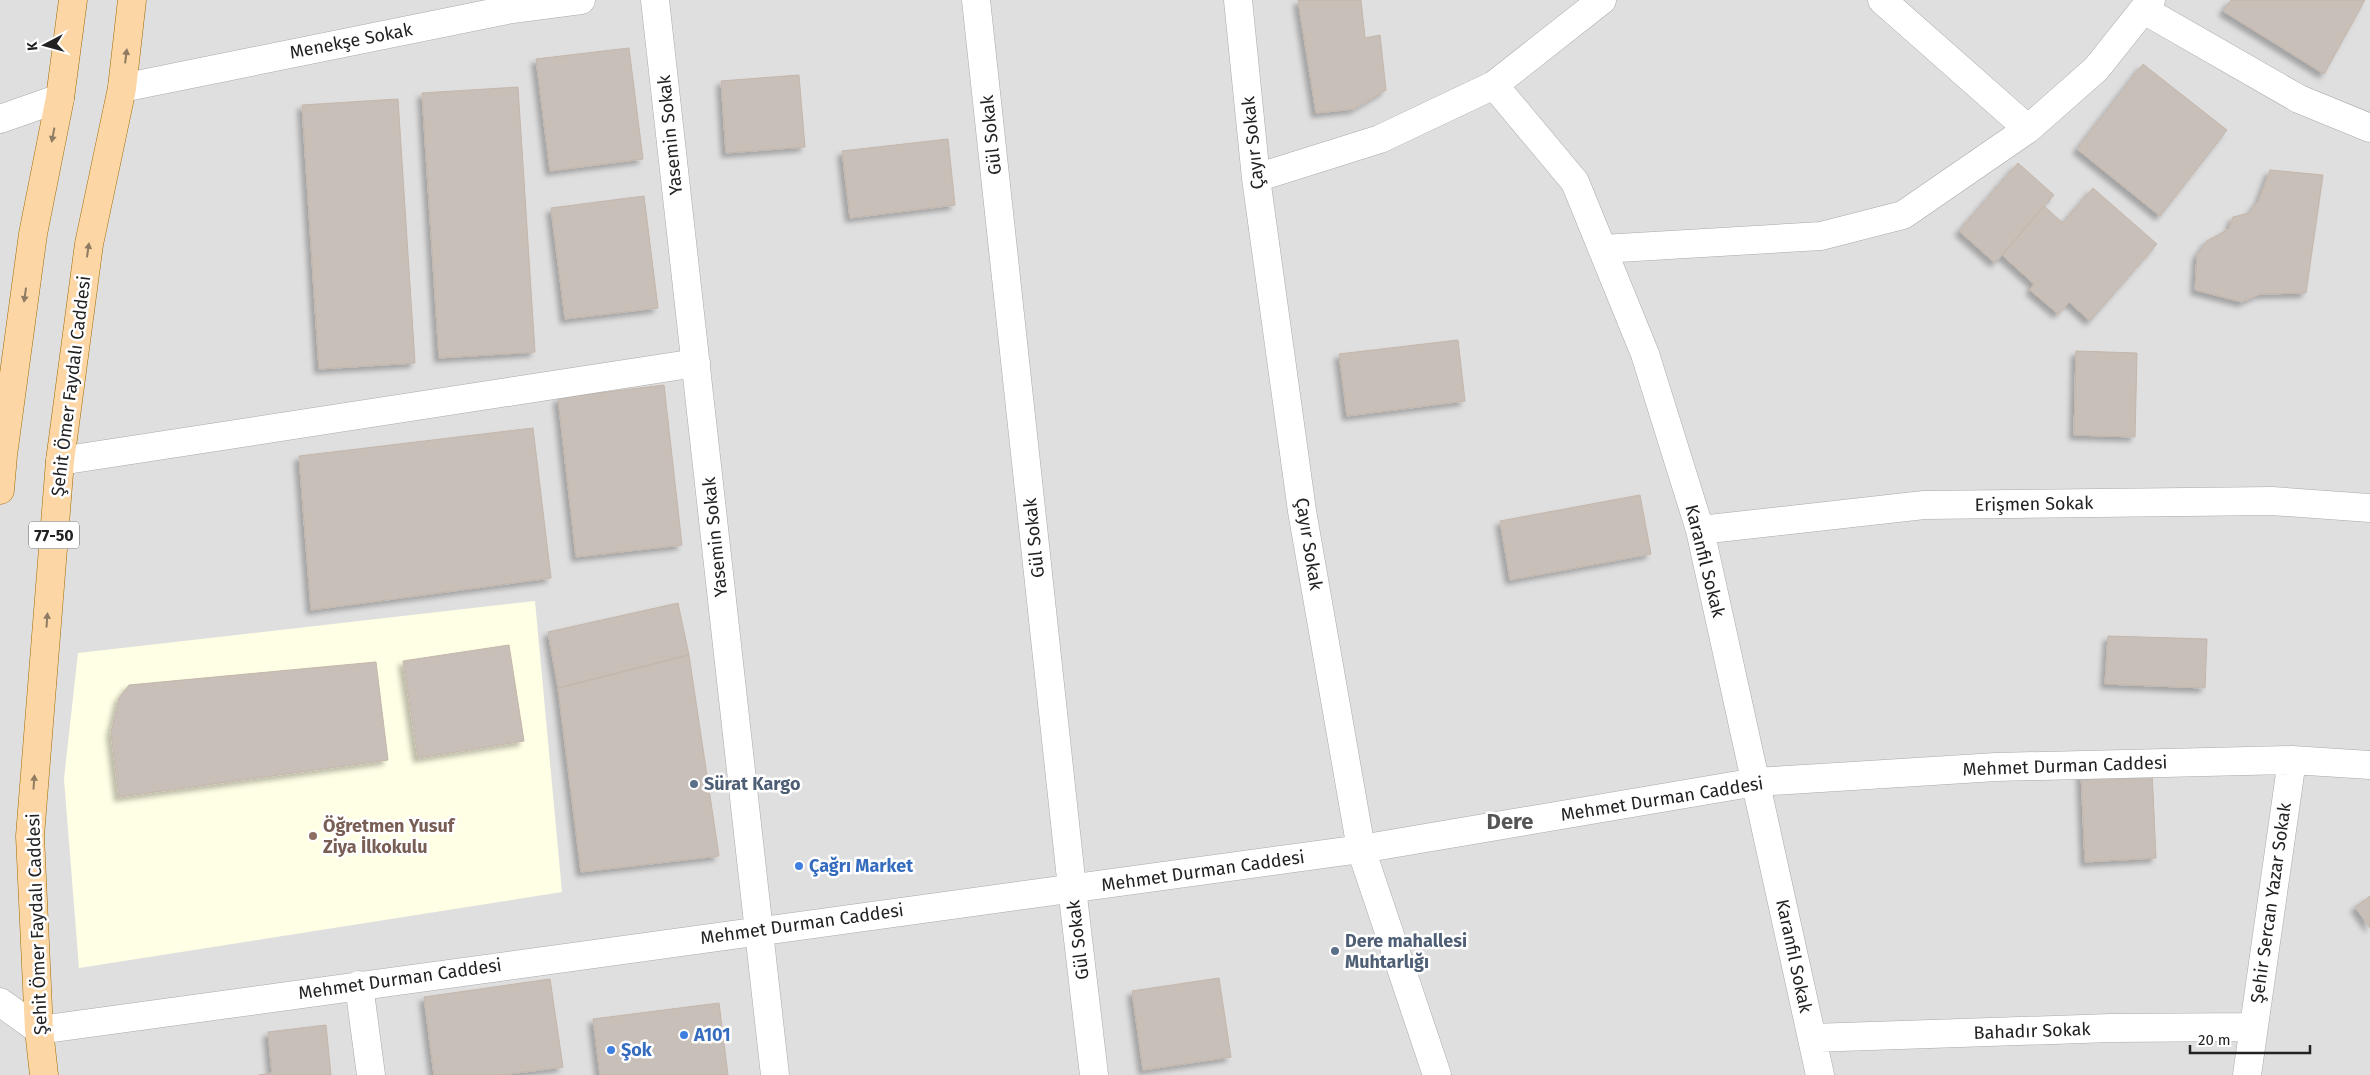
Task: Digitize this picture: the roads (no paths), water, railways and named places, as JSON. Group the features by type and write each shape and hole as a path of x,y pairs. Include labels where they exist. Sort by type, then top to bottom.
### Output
{"main road":[{"path":"0,490 33,234 60,98 73,0"},
{"name":"Şehit Ömer Faydalı Caddesi","path":"44,1075 39,1030 30,836 60,461 89,244 122,88 132,0"}],"street":[{"name":"Menekşe Sokak","path":"122,88 512,4 581,0"},
{"name":"Yasemin Sokak","path":"655,0 775,1075"},
{"name":"Gül Sokak","path":"976,0 1094,1075"},
{"name":"Çayır Sokak","path":"1238,0 1256,178 1302,511 1361,849 1438,1075"},
{"path":"1256,178 1380,140 1494,85 1602,0"},
{"path":"1882,0 2028,129"},
{"path":"1602,249 1821,236 1903,215 1965,175 2028,129 2096,69 2148,5 2299,99 2370,128"},
{"name":"Karanfil Sokak","path":"1494,85 1575,182 1645,354 1700,530 1820,1075"},
{"path":"3,111 60,98"},
{"path":"60,461 696,363"},
{"name":"Erişmen Sokak","path":"1700,530 1924,505 2272,501 2370,508"},
{"name":"Mehmet Durman Caddesi","path":"39,1030 1361,849 1756,782 1996,767 2292,760 2370,765"},
{"name":"Şehir Sercan Yazar Sokak","path":"2247,1075 2252,1027 2292,760"},
{"path":"360,985 371,1075"},
{"path":"0,1002 39,1030"},
{"name":"Bahadır Sokak","path":"1812,1038 2111,1028 2252,1027"}],"place":[{"name":"Sürat Kargo","path":"694,784"},
{"name":"Öğretmen Yusuf Ziya İlkokulu","path":"313,836"},
{"name":"Çağrı Market","path":"799,866"},
{"name":"Dere mahallesi Muhtarlığı","path":"1335,951"},
{"name":"A101","path":"684,1035"},
{"name":"Şok","path":"611,1050"}],"district":[{"name":"Dere","path":"1510,821"}]}
